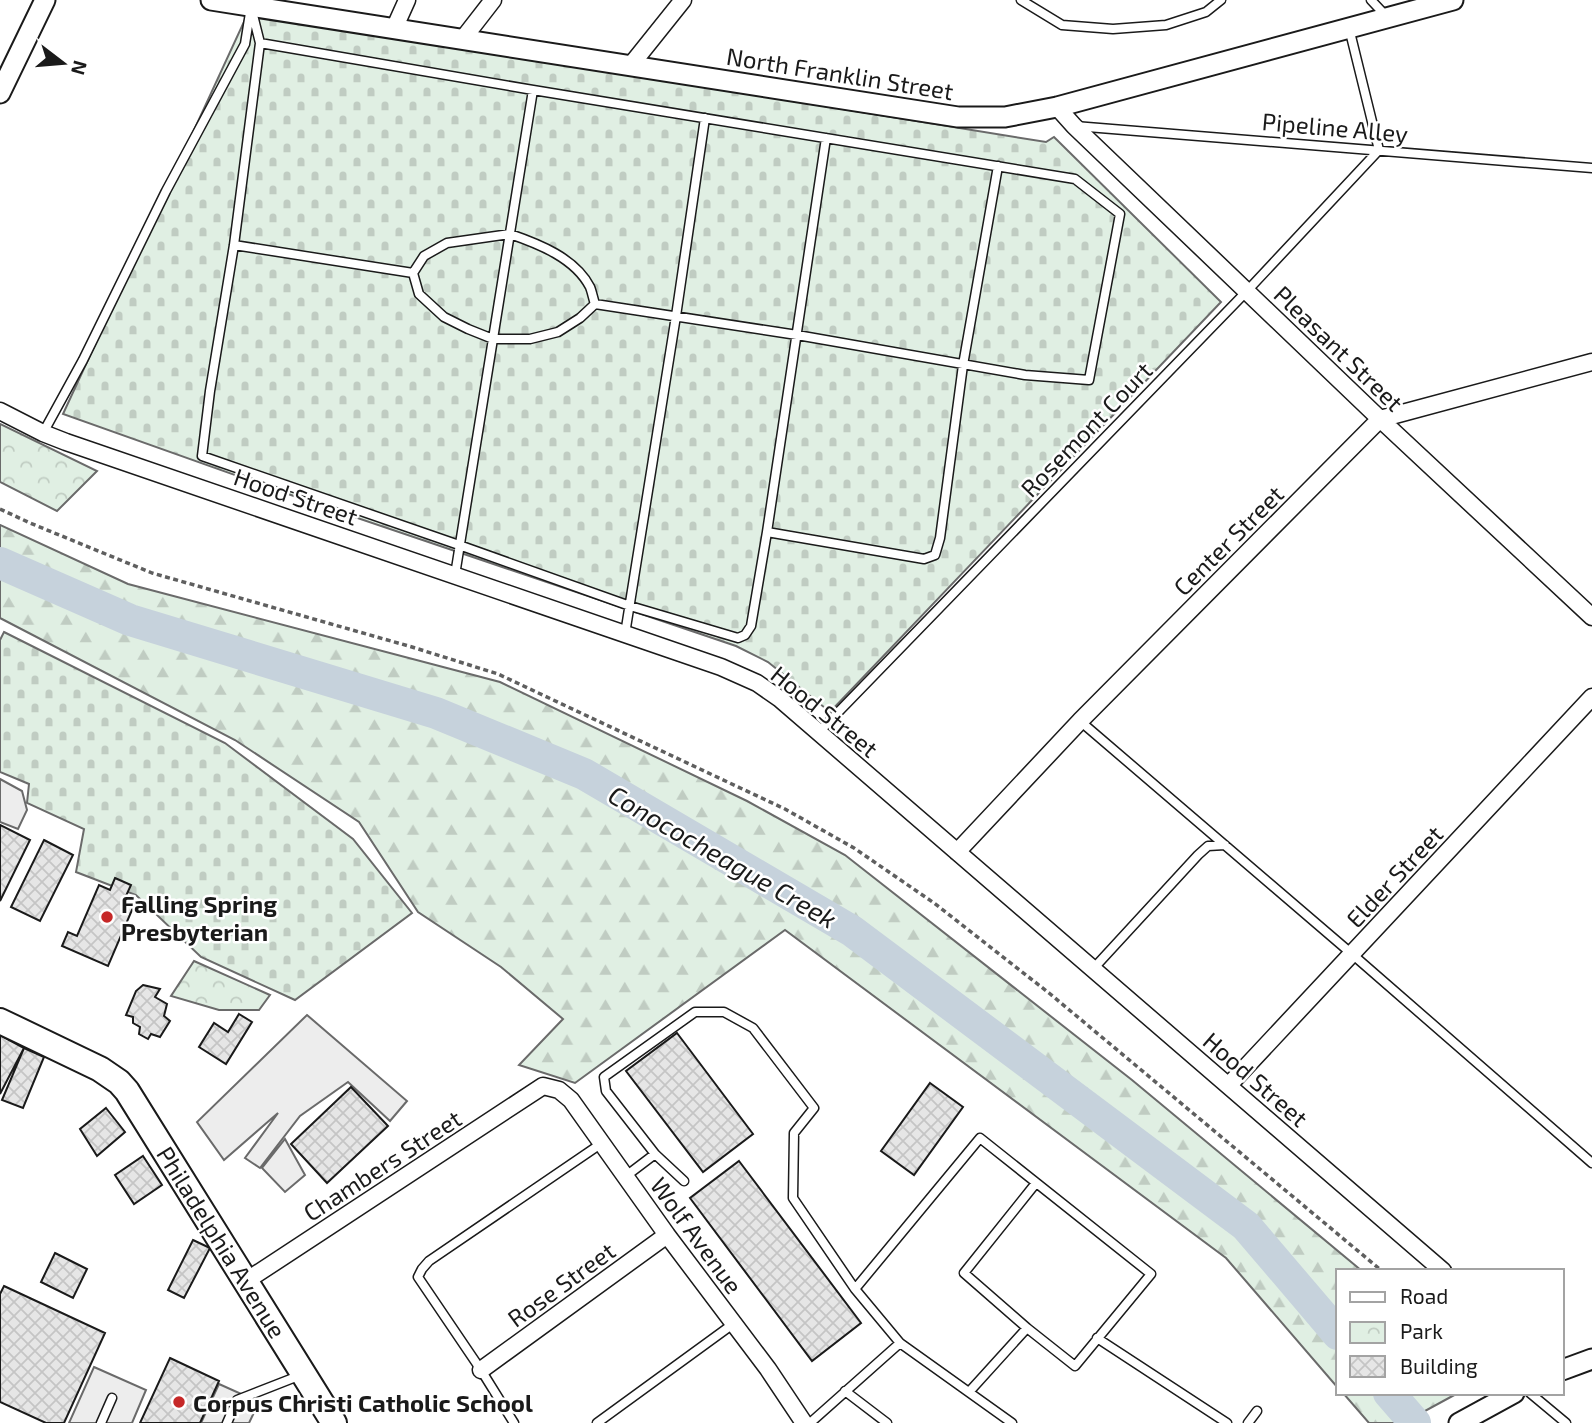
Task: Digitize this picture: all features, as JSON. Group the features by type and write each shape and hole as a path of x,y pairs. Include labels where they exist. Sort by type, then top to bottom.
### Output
{"main road":[{"name":"Philadelphia Avenue","path":"0,1021 100,1069 119,1082 134,1100 334,1423"}],"street":[{"path":"0,93 45,0"},
{"name":"North Franklin Street","path":"211,0 252,3 461,40 958,117 1005,117 1057,107 1452,0"},
{"path":"394,29 407,0"},
{"path":"461,40 493,0"},
{"path":"631,65 683,0"},
{"name":"Pleasant Street","path":"1057,107 1380,419 1592,617"},
{"path":"1380,419 1592,362"},
{"name":"Hood Street","path":"0,411 43,433 721,667 757,683 780,699 1441,1269"},
{"name":"Center Street","path":"957,852 1080,720 1380,419"},
{"name":"Elder Street","path":"1229,1085 1592,697"},
{"name":"Chambers Street","path":"246,1281 542,1086"},
{"name":"Wolf Avenue","path":"542,1086 559,1090 571,1100 667,1235 768,1369 804,1423"},
{"name":"Rose Street","path":"481,1370 667,1235"},
{"path":"1564,1369 1592,1359"},
{"path":"1459,1423 1510,1395"}],"lane":[{"path":"1021,0 1062,25 1113,29 1166,25 1206,12 1221,0"},
{"path":"1371,0 1387,16"},
{"path":"252,3 260,43 234,244 202,456 630,606 738,638 745,635 751,626 826,138"},
{"path":"43,433 83,360 166,191 245,44 252,3"},
{"path":"1349,29 1379,150"},
{"path":"260,43 1075,178 1120,214 1089,380 1025,375 797,335 595,304"},
{"path":"455,575 533,90"},
{"path":"625,634 705,118"},
{"name":"Pipeline Alley","path":"1074,126 1592,168"},
{"name":"Rosemont Court","path":"818,733 1247,291 1379,150"},
{"path":"767,531 924,559 935,555 940,538 963,365 998,166"},
{"path":"510,234 536,243 564,259 579,272 590,288 595,304 580,318 558,332 530,339 493,339 444,317 419,294 414,273 424,256 447,243 510,234"},
{"path":"234,244 414,273"},
{"path":"1080,720 1592,1163"},
{"path":"1093,969 1198,855 1208,846 1225,845"},
{"path":"684,1181 655,1154 606,1091 604,1077 695,1012 724,1012 752,1027 814,1108 794,1133 793,1198 855,1289 900,1343 1012,1423"},
{"path":"855,1289 980,1138 1151,1274 1075,1366 964,1273 1036,1183"},
{"path":"514,1423 418,1277 429,1261 602,1143"},
{"path":"626,1176 655,1154"},
{"path":"597,1423 733,1324"},
{"path":"969,1392 1027,1328"},
{"path":"1097,1338 1227,1423"},
{"path":"810,1423 900,1343"},
{"path":"227,1423 237,1400 303,1374"},
{"path":"845,1391 887,1423"},
{"path":"1532,1395 1566,1423"},
{"path":"101,1423 112,1398"},
{"path":"1248,1423 1257,1410"}],"path":[{"path":"0,509 152,573 498,674 785,809 854,848 934,903 1049,993 1380,1269"}],"green space":[{"path":"248,13 1046,142 1054,137 1221,302 830,712 768,662 736,646 322,506 63,414"},
{"path":"0,424 97,471 57,511 0,482"},
{"path":"0,525 128,584 500,682 747,801 845,855 1132,1080 1360,1269 1336,1269 1336,1386 1226,1258 785,930 575,1083 519,1065 563,1019 501,967 418,912 359,822 235,740 0,618"},
{"path":"4,632 225,743 353,839 412,913 295,1000 201,957 136,895 76,872 84,829 27,803 29,784 0,772 0,640"},
{"path":"194,961 270,995 259,1010 219,1010 171,996"},
{"path":"1345,1395 1454,1395 1403,1423 1369,1423"}],"shaded area":[{"path":"0,779 22,791 27,810 18,829 0,822"},
{"path":"307,1015 407,1101 390,1121 348,1082 300,1116 260,1168 245,1158 278,1113 224,1160 197,1122"},
{"path":"285,1139 305,1175 285,1192 262,1168"},
{"path":"94,1367 146,1390 132,1423 69,1423"},
{"path":"219,1384 259,1402 249,1423 201,1423"}],"building":[{"path":"0,825 30,840 0,901"},
{"path":"44,840 73,855 40,921 11,907"},
{"name":"Falling Spring Presbyterian","path":"115,878 131,885 125,898 135,903 108,966 62,946 68,932 77,936 99,885 110,890"},
{"path":"143,985 160,989 155,997 167,1004 164,1016 170,1021 160,1037 151,1034 148,1039 139,1034 140,1027 133,1023 133,1017 126,1015 136,991"},
{"path":"239,1014 252,1022 226,1064 199,1047 214,1023 228,1032"},
{"path":"677,1033 753,1134 703,1172 626,1071"},
{"path":"0,1035 24,1048 0,1094"},
{"path":"24,1048 44,1057 23,1108 2,1100"},
{"path":"930,1083 963,1107 914,1175 881,1151"},
{"path":"351,1087 388,1126 327,1183 291,1144"},
{"path":"106,1108 125,1132 97,1156 80,1129"},
{"path":"143,1156 162,1185 134,1204 115,1175"},
{"path":"739,1161 861,1323 812,1361 690,1198"},
{"path":"193,1240 210,1248 184,1298 168,1290"},
{"path":"55,1253 87,1269 73,1298 41,1282"},
{"path":"4,1286 105,1333 64,1423 46,1423 0,1402 0,1294"},
{"name":"Corpus Christi Catholic School","path":"170,1358 219,1381 200,1423 140,1423"}],"waterway":[{"name":"Conococheague Creek","path":"0,563 130,620 436,713 584,774 852,931 1246,1226 1336,1332"},
{"name":"Conococheague Creek","path":"1391,1395 1415,1423"}],"place":[{"name":"Falling Spring Presbyterian","path":"107,917"},
{"name":"Corpus Christi Catholic School","path":"179,1402"}]}
